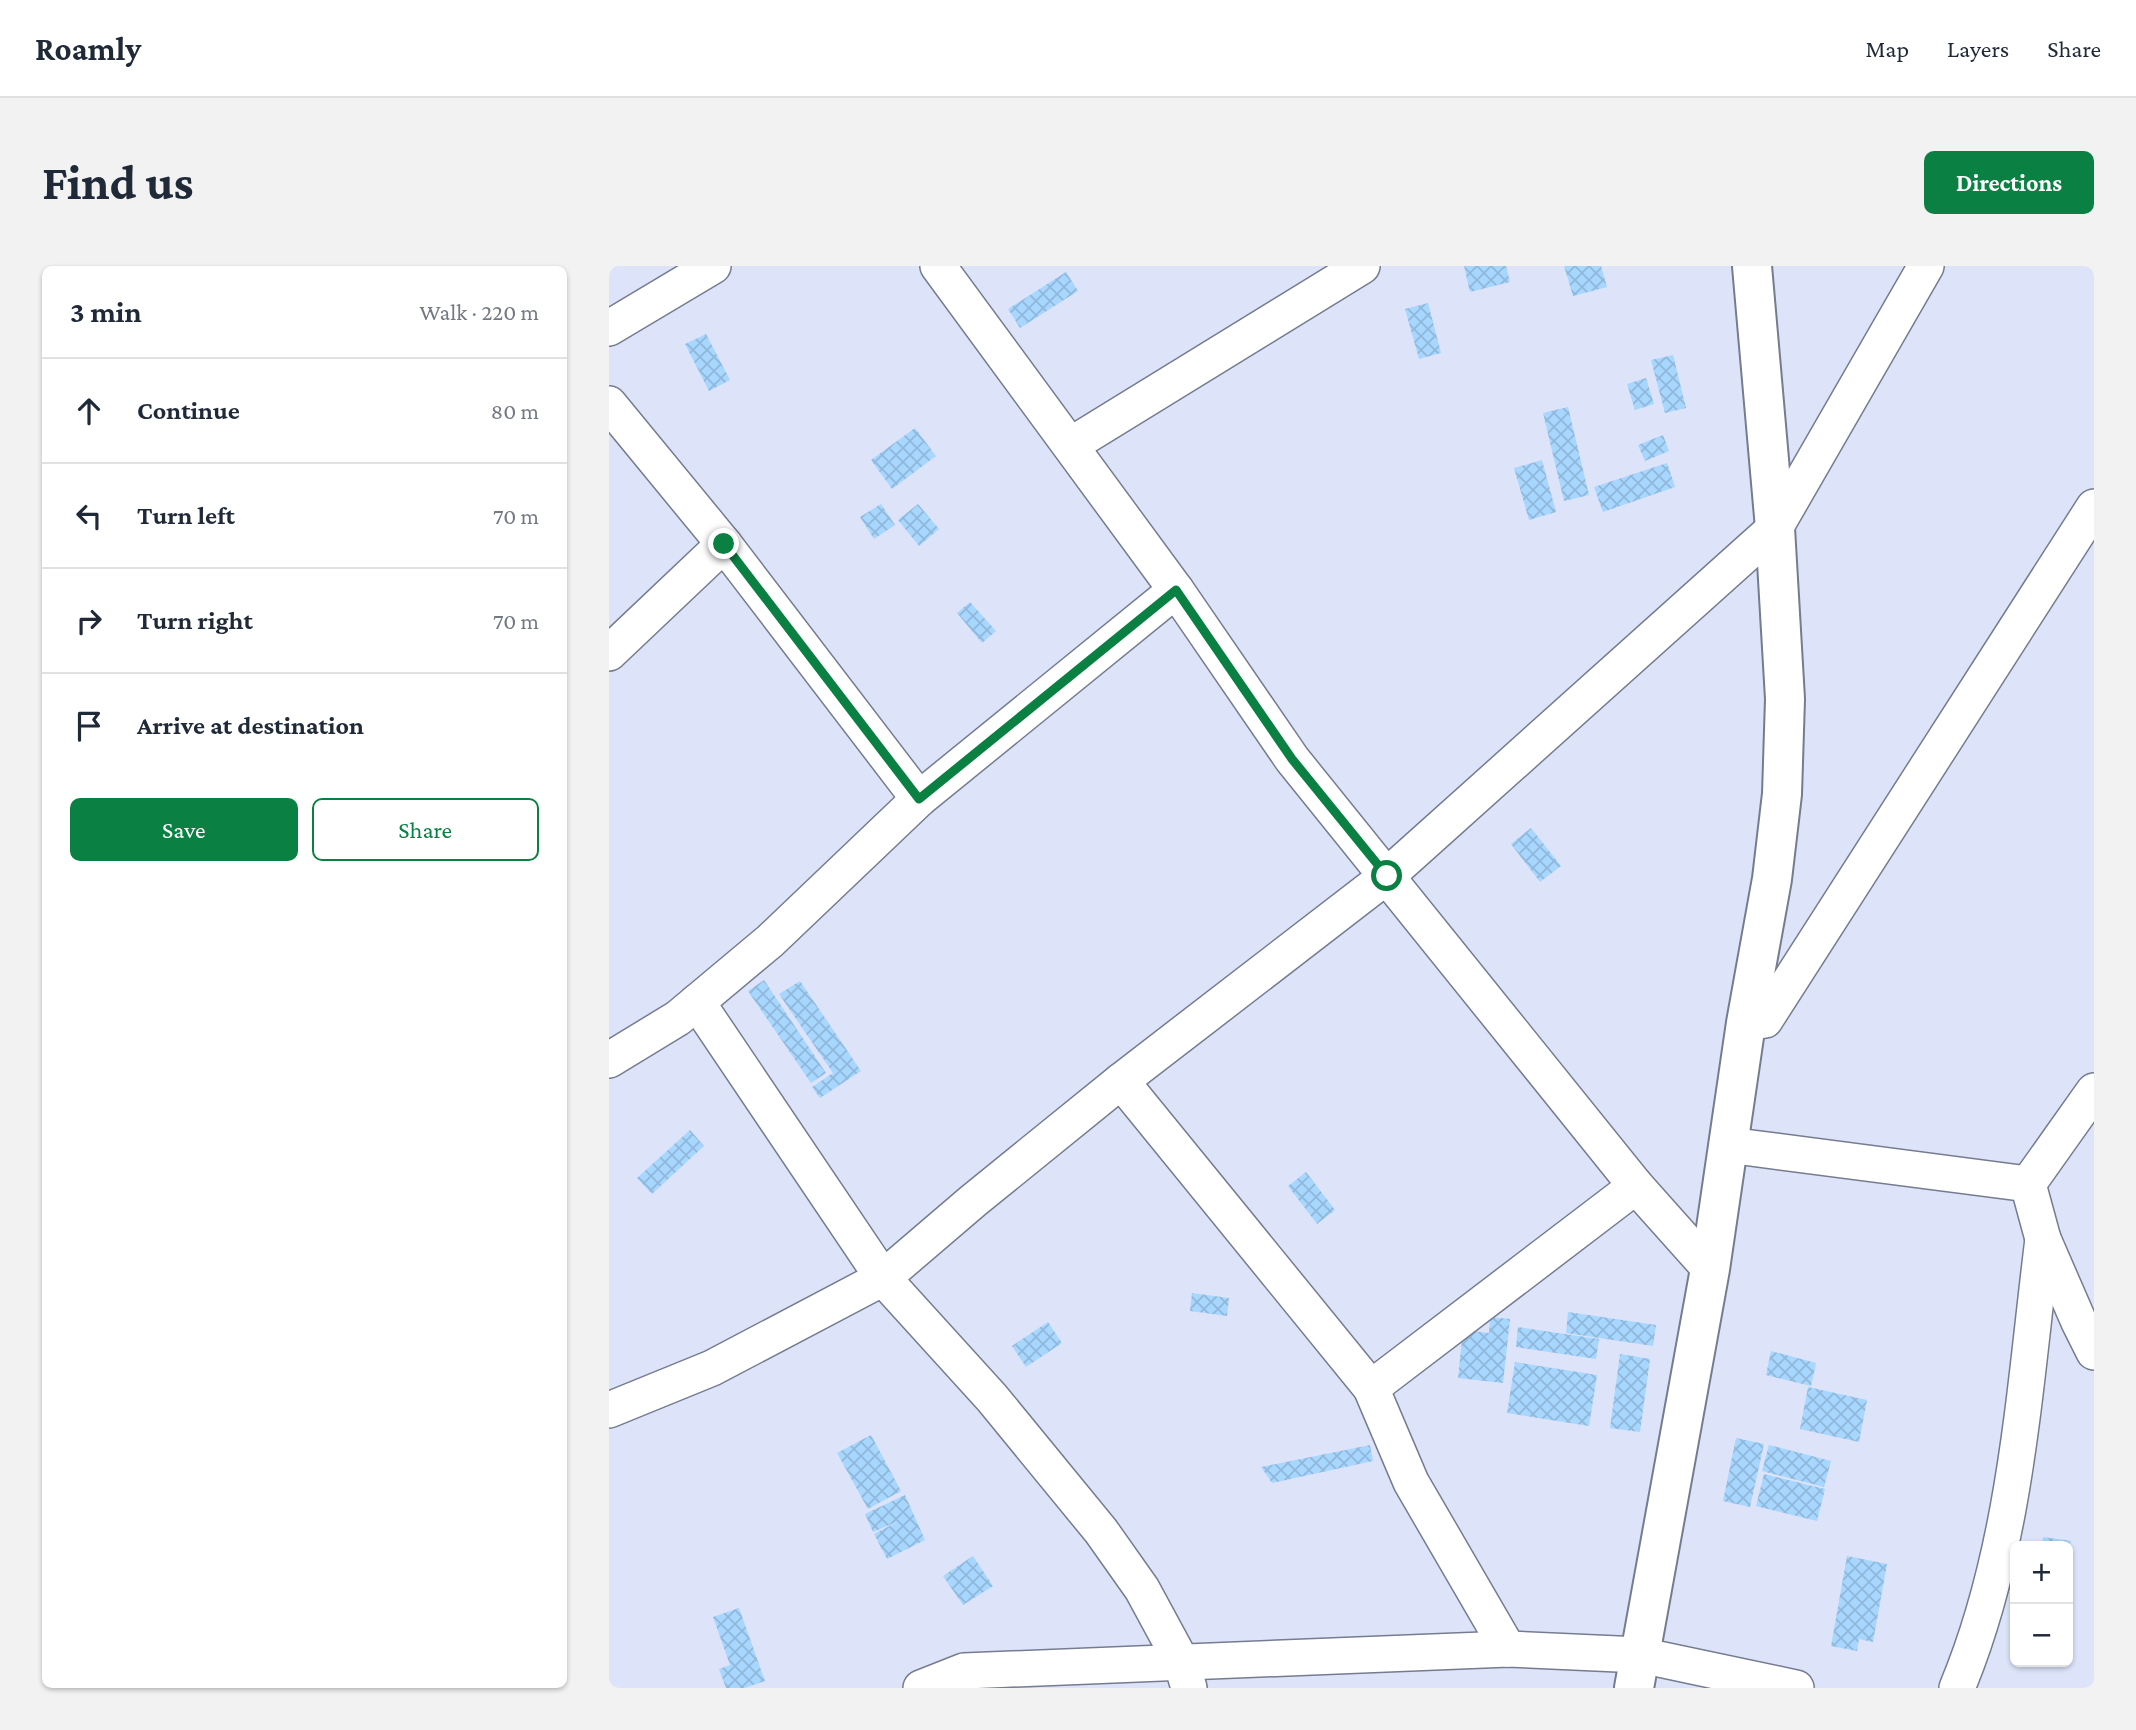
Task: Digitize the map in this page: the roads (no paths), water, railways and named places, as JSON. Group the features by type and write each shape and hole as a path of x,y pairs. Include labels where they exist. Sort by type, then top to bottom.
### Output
{"street":[{"path":"609,328 713,266"},
{"path":"938,266 1176,590 1292,759 1636,1186 1710,1269"},
{"path":"1071,445 1362,266"},
{"path":"1637,1671 1710,1269 1746,1023 1772,879 1782,794 1785,699 1775,528 1752,266"},
{"path":"609,1410 712,1368 883,1278 1121,1081 1387,876 1775,528 1926,266"},
{"path":"609,404 724,544 919,799"},
{"path":"1746,1023 1765,1020 2094,507"},
{"path":"609,653 724,544"},
{"path":"609,1060 678,1018 770,941 919,799 1176,590"},
{"path":"697,1002 883,1278 992,1398 1101,1531 1142,1589 1185,1674"},
{"path":"1121,1081 1371,1388 1411,1482 1508,1649"},
{"path":"2028,1184 2094,1091"},
{"path":"1728,1145 2028,1184"},
{"path":"2028,1184 2043,1239 2078,1322 2094,1352"},
{"path":"1371,1388 1636,1186"},
{"path":"1957,1688 1985,1604 2009,1509 2043,1239"},
{"path":"921,1688 964,1671 1185,1674 1508,1649 1637,1671 1796,1688"}]}
